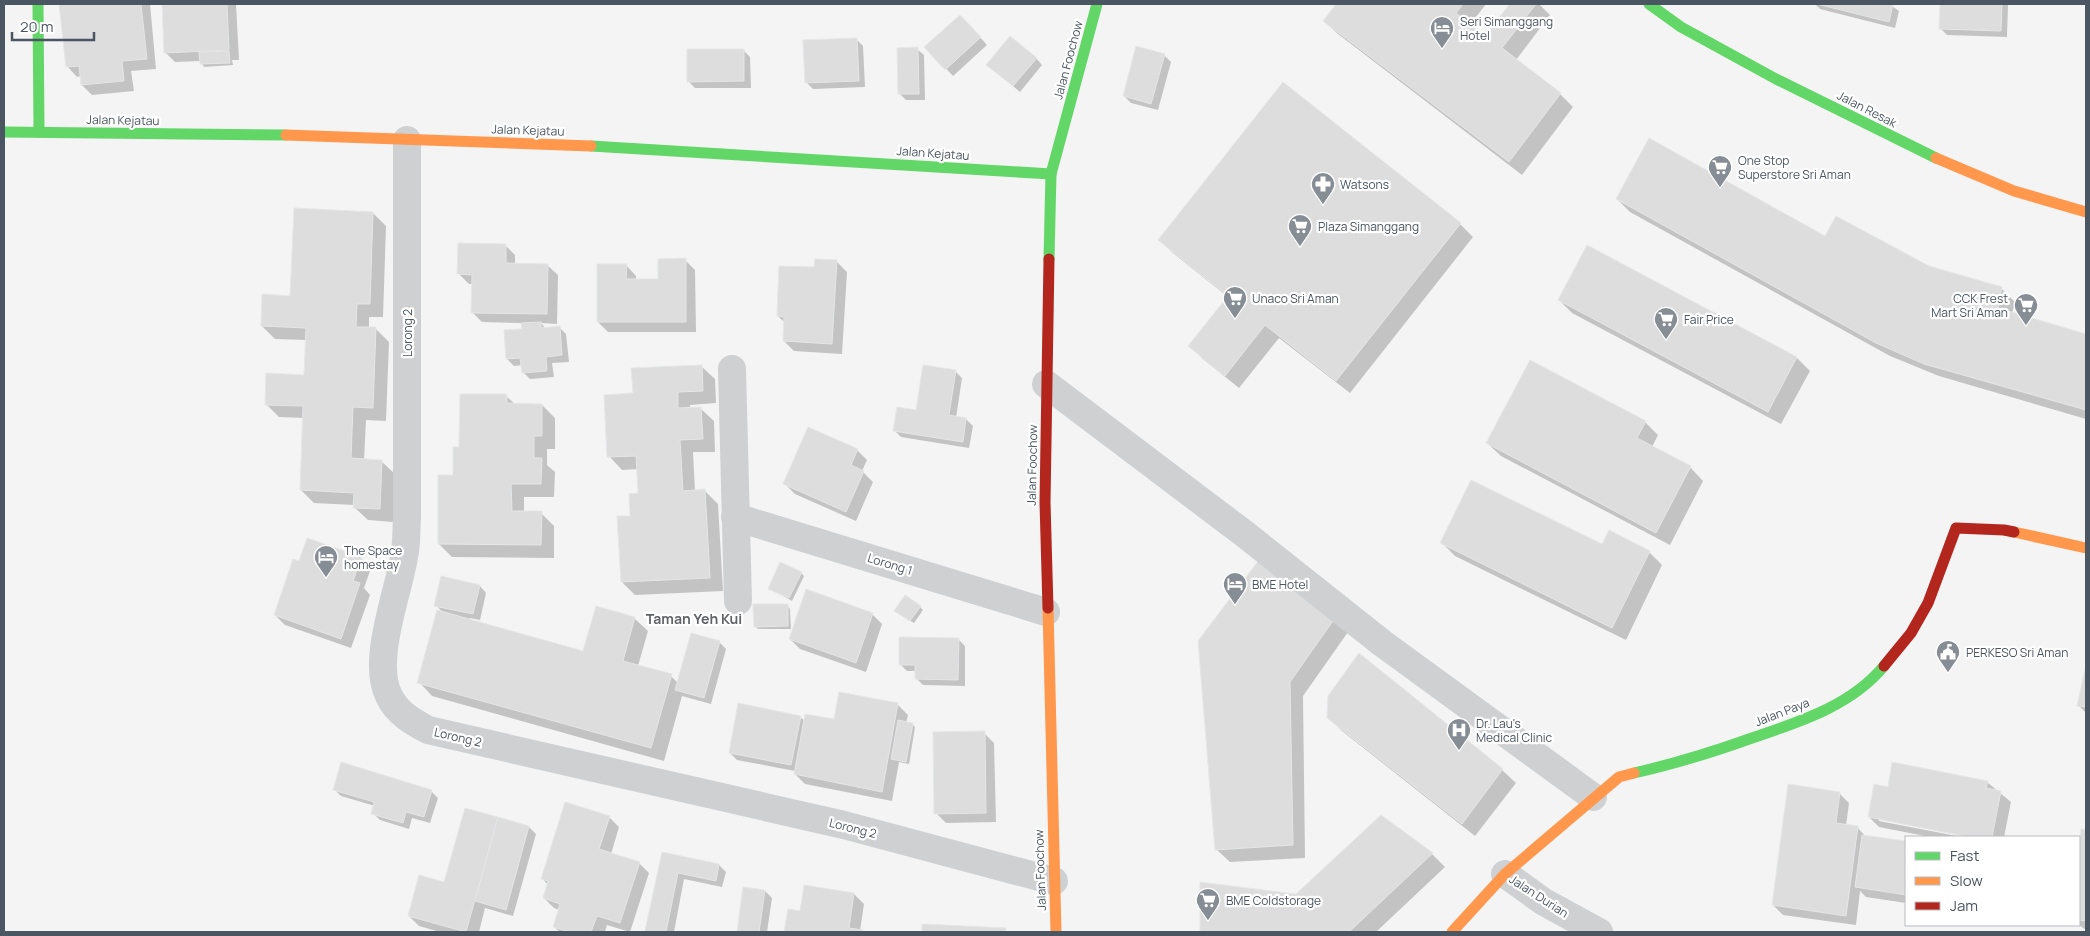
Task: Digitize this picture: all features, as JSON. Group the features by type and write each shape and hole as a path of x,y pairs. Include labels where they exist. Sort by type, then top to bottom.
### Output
{"main road":[{"path":"38,4 39,132"},
{"name":"Jalan Foochow","path":"1056,932 1046,612 1046,384 1051,174 1097,4"},
{"name":"Jalan Resak","path":"1649,4 1682,27 1776,79 1922,152 2014,191 2086,212"},
{"name":"Jalan Kejatau","path":"4,132 330,136 634,148 1051,174"},
{"name":"Jalan Paya","path":"1452,932 1505,874 1593,797 1619,777 1682,762 1802,720 1846,700 1882,669 1911,632 1928,603 1956,528 2004,530 2086,548"}],"street":[{"name":"Lorong 2","path":"407,140 407,518 405,556 382,668 389,697 406,718 428,730 844,825 1054,881"},
{"path":"732,368 738,601"},
{"path":"1046,384 1246,535 1368,632 1593,797"},
{"name":"Lorong 1","path":"735,517 1046,612"},
{"name":"Jalan Durian","path":"1505,874 1544,902 1599,932"}],"building":[{"path":"59,4 141,4 147,59 122,61 124,81 81,85 79,66 66,67"},
{"path":"162,4 227,4 229,50 164,53"},
{"path":"1336,4 1463,4 1456,13 1485,35 1510,4 1536,4 1502,48 1561,93 1509,162 1323,21"},
{"path":"1817,4 1893,4 1889,22"},
{"path":"1940,4 2002,4 2001,31 1939,29"},
{"path":"960,15 981,37 945,70 924,47"},
{"path":"1010,36 1037,58 1013,86 986,65"},
{"path":"857,38 859,81 805,83 803,40"},
{"path":"1136,46 1165,54 1151,104 1123,96"},
{"path":"918,47 919,94 898,94 897,48"},
{"path":"687,49 744,49 744,81 687,82"},
{"path":"229,51 230,63 200,64 199,52"},
{"path":"1283,82 1461,223 1336,381 1265,325 1225,376 1188,346 1228,296 1158,240"},
{"path":"1649,138 1825,236 1836,216 1929,266 2002,287 1998,308 2086,334 2086,410 1924,364 1876,343 1616,199"},
{"path":"294,208 373,212 370,304 357,304 356,327 376,327 373,408 353,407 351,458 382,460 380,509 353,508 354,493 300,490 303,406 265,405 266,373 304,375 306,328 261,326 262,294 290,296"},
{"path":"458,243 506,244 506,263 548,264 547,314 471,313 472,275 457,274"},
{"path":"1587,245 1797,357 1768,412 1558,300"},
{"path":"686,258 686,322 597,322 597,264 627,264 626,279 658,279 658,259"},
{"path":"815,259 837,260 832,344 783,341 784,317 777,316 779,266 814,267"},
{"path":"541,322 541,328 560,326 562,355 546,357 547,371 522,373 520,358 506,359 504,330 522,329 521,323"},
{"path":"1530,360 1646,421 1637,438 1691,466 1656,533 1486,443"},
{"path":"702,365 703,391 678,392 678,408 701,407 703,439 680,440 683,491 705,489 710,578 621,582 617,516 630,516 629,494 638,493 636,456 607,457 604,395 633,393 631,368"},
{"path":"923,365 956,370 949,415 966,418 963,442 893,431 897,407 916,410"},
{"path":"460,394 507,394 507,403 542,404 542,436 534,436 534,458 542,458 541,484 511,484 512,511 542,511 541,545 438,544 438,475 453,475 453,447 459,447"},
{"path":"808,427 858,449 851,465 864,471 846,512 783,484"},
{"path":"1471,480 1602,544 1609,530 1650,551 1612,628 1440,543"},
{"path":"307,538 362,557 353,581 360,583 341,639 274,615 293,559 299,561"},
{"path":"1259,560 1335,618 1290,682 1293,845 1215,850 1198,641"},
{"path":"780,562 802,572 789,598 768,589"},
{"path":"441,576 480,585 473,614 434,606"},
{"path":"806,589 873,613 856,663 789,639"},
{"path":"905,595 921,606 910,621 894,611"},
{"path":"753,604 788,604 788,626 754,627"},
{"path":"596,606 635,617 623,661 672,674 651,748 417,683 437,610 583,651"},
{"path":"691,633 720,641 704,698 675,690"},
{"path":"899,637 959,638 958,680 915,679 915,665 899,665"},
{"path":"1359,653 1503,769 1462,824 1327,718 1328,696"},
{"path":"2086,665 2086,707 2077,706"},
{"path":"839,692 898,703 882,792 794,774 805,714 834,719"},
{"path":"738,703 801,716 791,765 729,753"},
{"path":"898,720 913,723 906,762 891,759"},
{"path":"985,731 986,813 934,814 933,732"},
{"path":"341,762 432,790 424,817 406,812 403,823 371,814 374,802 333,790"},
{"path":"1892,762 1988,781 1986,788 2001,791 1992,836 1963,836 1868,817 1874,784 1888,787"},
{"path":"1788,784 1840,792 1836,823 1858,826 1846,916 1772,905"},
{"path":"565,802 610,816 599,849 640,862 620,923 597,916 591,932 569,932 553,927 560,904 543,898 548,881 541,879"},
{"path":"465,808 498,817 466,932 408,916 419,875 444,882"},
{"path":"1381,815 1433,853 1349,932 1200,932 1200,882 1296,894"},
{"path":"498,817 529,826 506,910 475,901"},
{"path":"2081,829 2086,830 2086,921 2080,920"},
{"path":"1862,835 1905,841 1905,895 1855,887"},
{"path":"662,852 719,864 716,881 678,873 666,932 645,931"},
{"path":"804,885 854,893 849,928 863,930 863,932 784,932 788,909 800,911"},
{"path":"743,887 765,890 759,932 737,932"},
{"path":"922,924 1006,928 1005,932 922,932"}],"traffic: fast":[{"path":"38,4 39,132"},
{"path":"1049,259 1051,174 1097,4"},
{"path":"1649,4 1681,27 1776,79 1936,158"},
{"path":"4,132 286,135"},
{"path":"591,146 1051,174"},
{"path":"1634,773 1708,753 1806,719 1856,692 1884,666"}],"traffic: slow":[{"path":"286,135 591,146"},
{"path":"1936,158 2014,191 2086,212"},
{"path":"2014,532 2086,548"},
{"path":"1048,608 1056,932"},
{"path":"1452,932 1505,874 1619,777 1634,773"}],"traffic: jam":[{"path":"1048,608 1045,502 1049,259"},
{"path":"1884,666 1911,633 1928,603 1956,528 2014,532"}],"place":[{"name":"Seri Simanggang Hotel","path":"1442,49"},
{"name":"One Stop Superstore Sri Aman","path":"1720,188"},
{"name":"Watsons","path":"1323,205"},
{"name":"Plaza Simanggang","path":"1300,247"},
{"name":"Unaco Sri Aman","path":"1235,319"},
{"name":"CCK Frest Mart Sri Aman","path":"2026,326"},
{"name":"Fair Price","path":"1666,340"},
{"name":"The Space homestay","path":"326,578"},
{"name":"BME Hotel","path":"1235,605"},
{"name":"PERKESO Sri Aman","path":"1948,673"},
{"name":"Dr. Lau's Medical Clinic","path":"1459,751"},
{"name":"BME Coldstorage","path":"1208,921"}],"district":[{"name":"Taman Yeh Kui","path":"694,618"}]}
